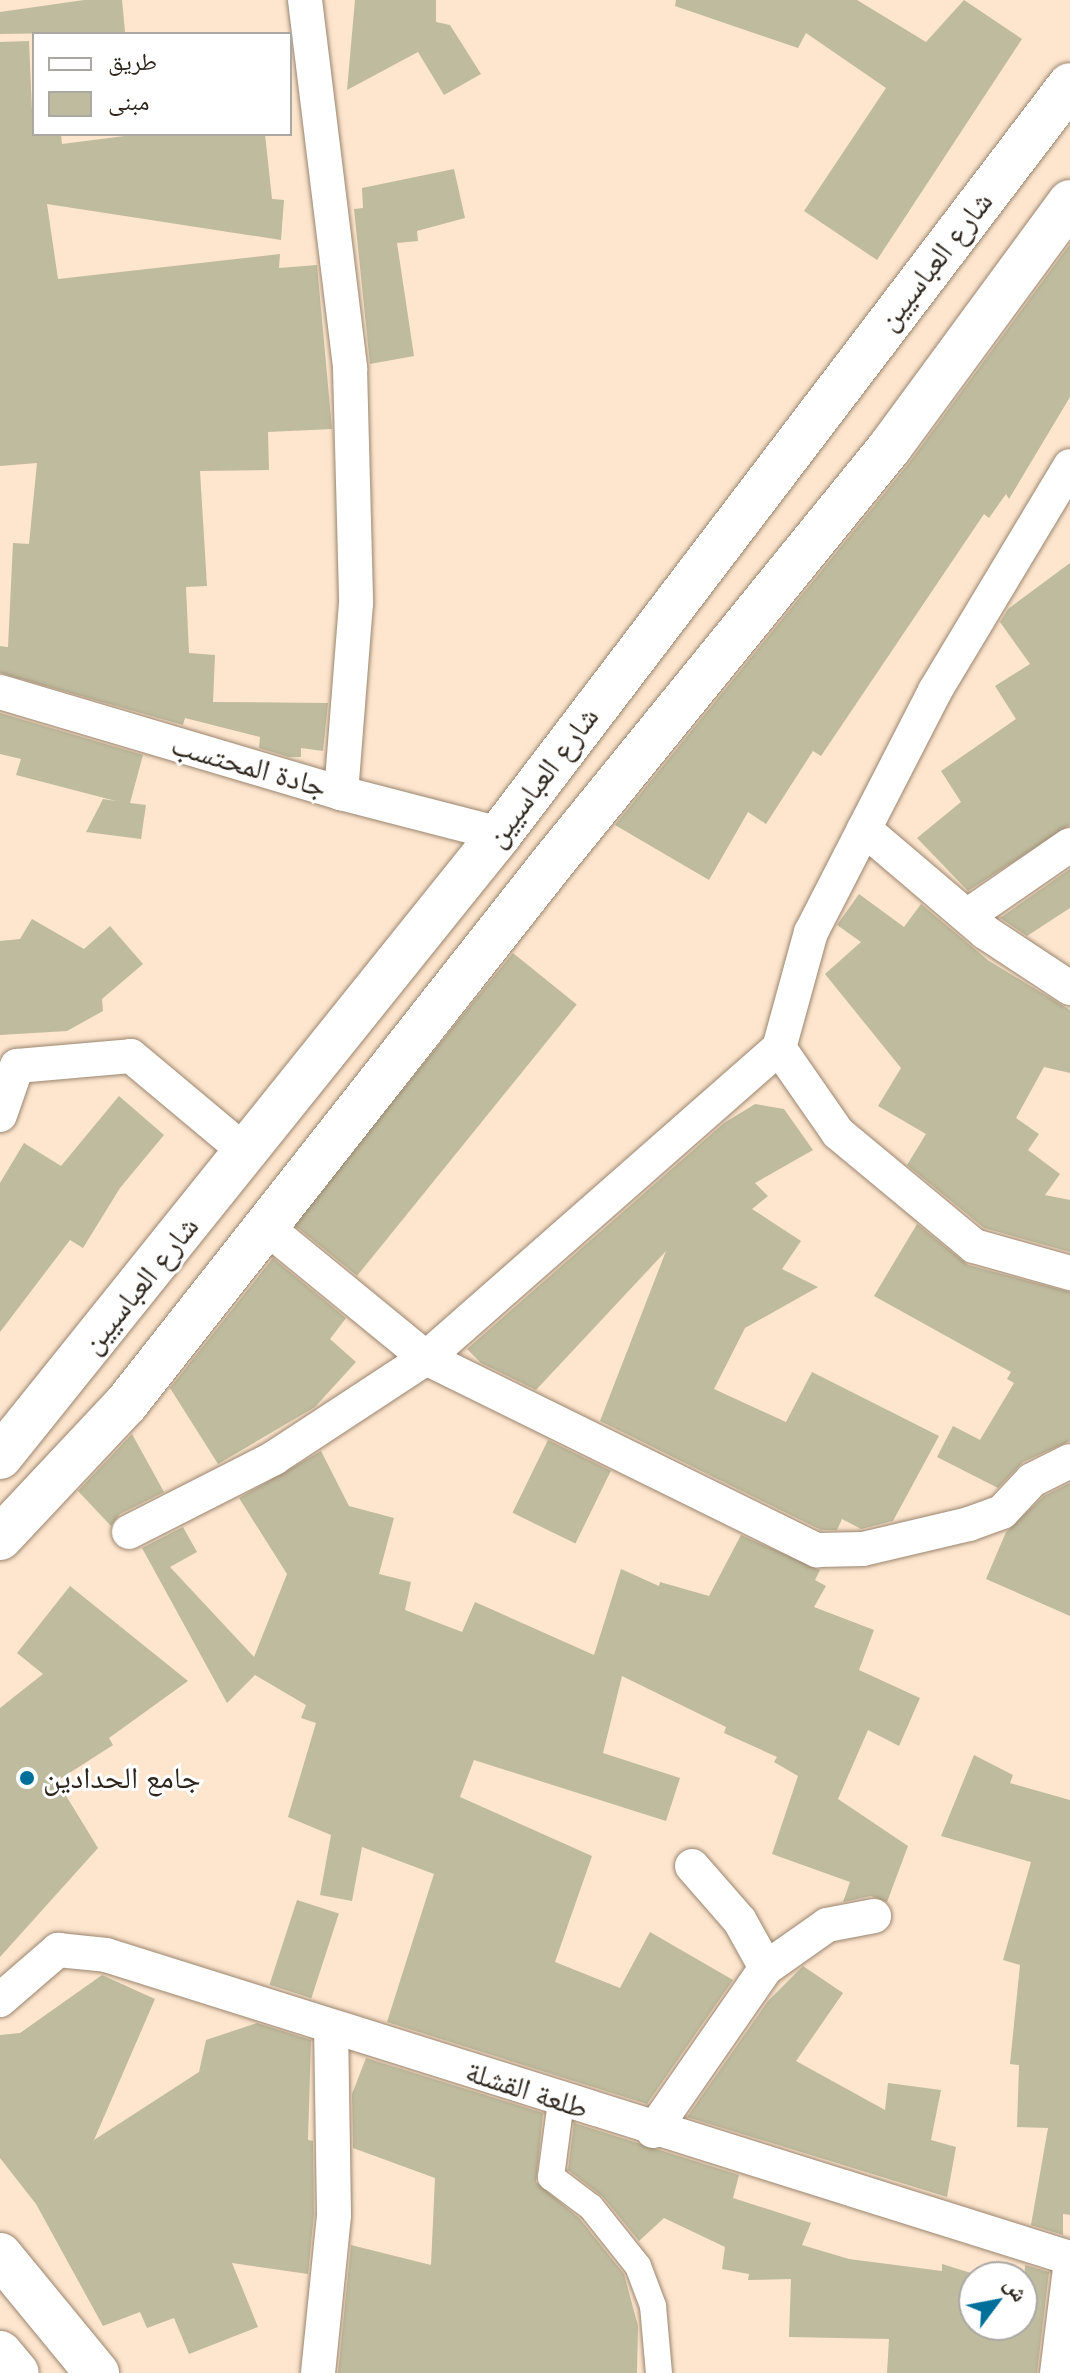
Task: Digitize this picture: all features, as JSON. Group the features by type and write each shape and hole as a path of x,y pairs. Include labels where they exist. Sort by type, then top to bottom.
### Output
{"main road":[{"name":"شارع العباسيين","path":"0,1457 500,834 1070,85"},
{"name":"شارع العباسيين","path":"0,1538 126,1404 553,862 890,447 1070,202"},
{"path":"0,2255 97,2373"},
{"path":"0,2353 17,2373"}],"street":[{"path":"305,0 350,368 356,603 341,793"},
{"path":"129,1532 274,1458 426,1358 779,1048 811,932 935,691 1070,466"},
{"name":"جادة المحتسب","path":"0,692 341,793 500,834"},
{"path":"864,829 967,916 1070,988"},
{"path":"967,916 1070,845"},
{"path":"779,1048 838,1133 974,1246 1070,1273"},
{"path":"0,1115 17,1066 131,1056 246,1152"},
{"path":"266,1227 426,1358 817,1550 863,1549 969,1524 1002,1512 1032,1480 1070,1461"},
{"path":"692,1866 740,1921 766,1968"},
{"path":"653,2131 766,1968 827,1925 874,1916"},
{"name":"طلعة القشلة","path":"0,2000 58,1950 106,1955 653,2131 1070,2258"},
{"path":"318,2373 334,2215 331,2027"},
{"path":"561,2101 551,2177 591,2207 638,2266 653,2306 659,2373"},
{"path":"1057,2373 1070,2269"}],"building":[{"path":"84,0 122,0 125,32 0,34 0,12"},
{"path":"355,0 436,0 436,22 450,25 481,74 444,95 418,52 347,90"},
{"path":"676,0 857,0 926,42 964,0 1022,39 877,260 804,211 886,88 806,33 798,48 675,6"},
{"path":"29,41 32,136 61,136 62,144 124,136 265,136 272,199 284,200 281,240 47,204 58,279 280,254 279,268 317,265 332,429 268,432 269,470 200,471 207,586 186,587 189,653 215,655 213,702 328,703 323,751 301,748 301,757 289,757 259,748 260,737 185,718 183,725 0,673 0,646 8,647 13,543 29,544 37,463 0,466 0,42"},
{"path":"454,169 465,218 417,231 418,241 397,243 414,356 370,364 354,209 363,208 362,188"},
{"path":"1070,244 1070,397 1009,499 1006,494 989,518 984,514 821,756 813,751 766,824 748,812 709,880 615,825 909,463"},
{"path":"1070,563 1070,825 968,891 917,838 961,802 941,771 1016,719 995,686 1030,664 1000,622 1008,609"},
{"path":"0,713 143,755 130,803 146,805 141,839 86,832 103,799 116,801 16,775 21,759 0,754"},
{"path":"1070,869 1070,908 1027,936 1000,918"},
{"path":"859,894 904,927 921,904 989,961 1070,1010 1070,1073 1044,1067 1016,1118 1039,1134 1028,1150 1060,1174 1045,1195 1070,1200 1070,1252 984,1228 907,1165 926,1134 878,1106 901,1068 825,974 861,942 837,925"},
{"path":"32,919 84,949 110,926 143,964 102,999 103,1011 67,1031 0,1035 0,941 20,939"},
{"path":"513,953 577,1005 357,1276 293,1224"},
{"path":"119,1096 164,1135 120,1188 83,1248 70,1240 0,1332 0,1183 24,1143 61,1166"},
{"path":"755,1104 784,1109 813,1150 755,1183 768,1196 752,1209 801,1241 782,1269 818,1287 745,1328 714,1389 786,1422 812,1372 939,1436 893,1521 861,1529 842,1519 837,1530 821,1530 600,1421 666,1251 536,1390 481,1363 467,1349 724,1123"},
{"path":"917,1224 968,1265 1070,1292 1070,1441 1023,1462 998,1488 937,1457 953,1426 980,1440 1014,1383 1007,1379 1011,1372 874,1296"},
{"path":"273,1258 346,1318 330,1339 356,1362 315,1407 218,1464 170,1388"},
{"path":"132,1434 164,1492 120,1514 111,1526 78,1491"},
{"path":"548,1440 611,1471 575,1543 512,1513"},
{"path":"321,1451 349,1506 394,1518 379,1574 411,1582 405,1610 462,1632 475,1602 594,1655 621,1569 659,1586 660,1582 709,1596 741,1535 820,1570 815,1580 826,1586 814,1607 874,1630 859,1670 920,1698 899,1746 868,1730 838,1799 908,1846 887,1902 871,1896 843,1902 850,1882 772,1854 798,1776 774,1762 777,1757 724,1733 726,1727 622,1676 603,1753 680,1778 666,1821 474,1760 460,1797 592,1856 555,1962 620,1988 650,1932 733,1980 647,2104 387,2022 434,1874 362,1847 352,1901 320,1895 331,1835 288,1817 316,1723 301,1718 306,1705 255,1675 227,1703 142,1548 183,1527 197,1552 170,1567 254,1657 287,1574 239,1498"},
{"path":"1070,1483 1070,1616 986,1579 1006,1532 1044,1496"},
{"path":"70,1586 188,1681 109,1738 113,1745 57,1781 98,1848 0,1957 0,1708 43,1674 17,1653"},
{"path":"974,1755 1013,1775 1010,1783 1070,1800 1070,2215 1063,2214 1063,2235 1031,2225 1048,2128 1017,2127 1019,2065 1010,2064 1020,1965 1003,1960 1031,1862 941,1836"},
{"path":"297,1900 339,1914 311,1998 269,1985"},
{"path":"803,1966 843,1993 796,2061 885,2110 888,2083 941,2090 931,2140 956,2147 947,2197 687,2117 768,2001"},
{"path":"102,1975 155,1999 94,2140 199,2072 206,2040 257,2023 311,2040 308,2140 313,2141 314,2214 308,2274 232,2263 258,2327 189,2354 174,2318 147,2328 140,2312 103,2326 36,2204 0,2158 0,2035 20,2033"},
{"path":"366,2058 543,2113 536,2182 580,2219 624,2274 638,2326 637,2373 338,2373 351,2245 431,2265 435,2178 353,2148 352,2094"},
{"path":"574,2123 739,2175 733,2198 811,2223 802,2245 849,2259 942,2271 942,2264 958,2269 958,2341 1038,2341 1038,2269 1049,2272 1037,2373 887,2373 889,2339 789,2337 791,2279 748,2280 749,2274 722,2269 725,2247 664,2218 639,2241 603,2197 568,2170"}],"place":[{"name":"جامع الحدادين","path":"27,1778"}]}
